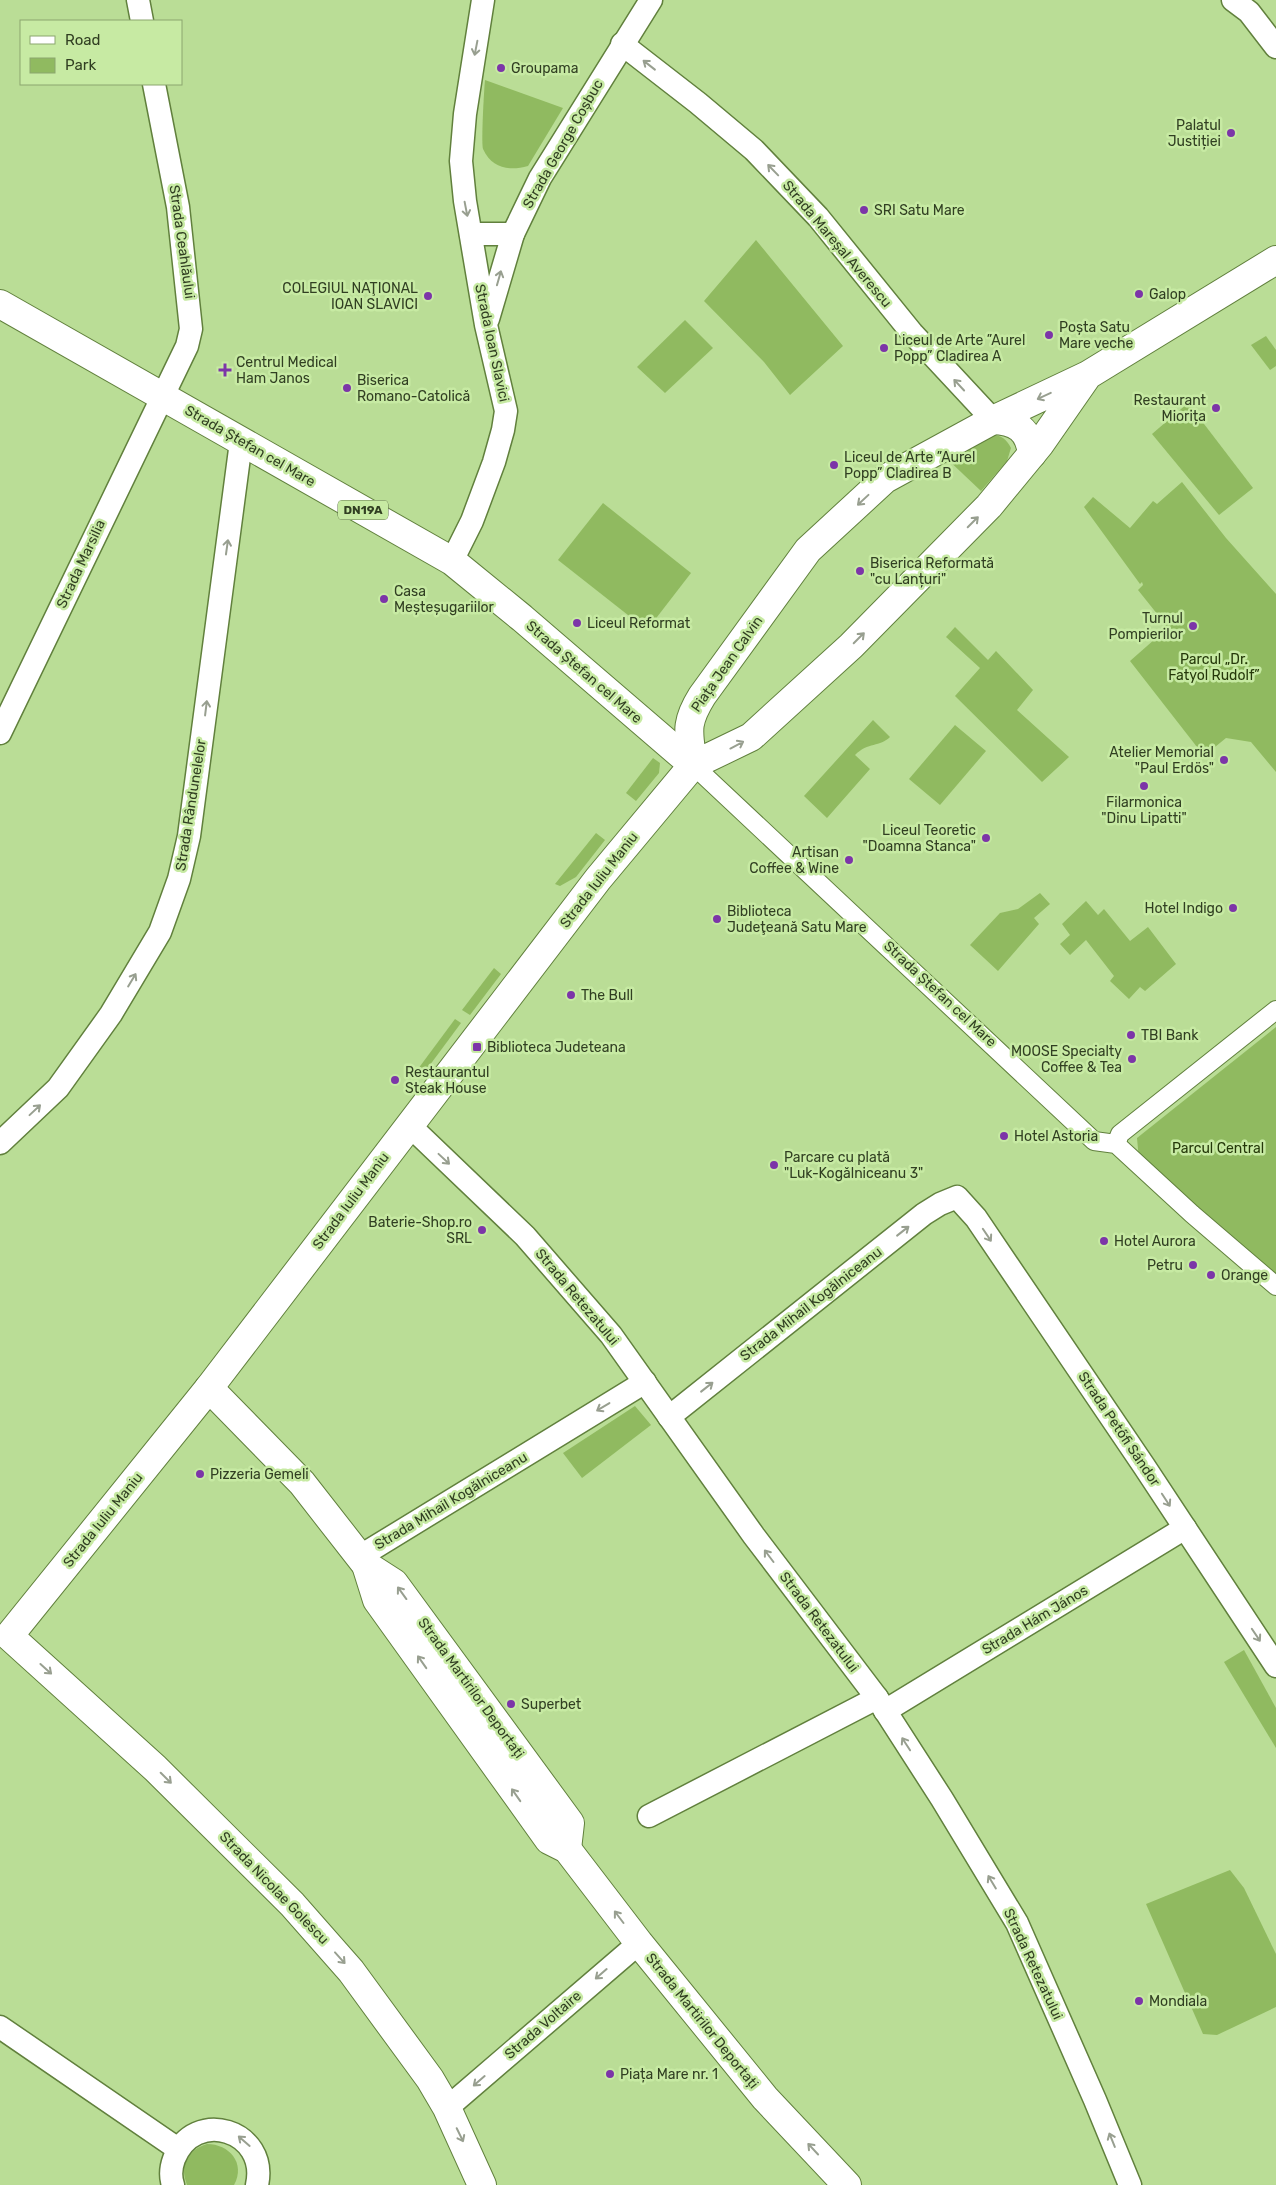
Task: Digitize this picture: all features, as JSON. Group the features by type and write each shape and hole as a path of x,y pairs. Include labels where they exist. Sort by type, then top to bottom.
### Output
{"main road":[{"name":"Piața Jean Calvin","path":"693,765 689,730 691,713 808,550 885,479 993,420 1088,375 1276,260"},
{"name":"Strada Ștefan cel Mare","path":"0,304 452,561 522,618 693,765"},
{"path":"693,765 751,737 770,722 851,646 989,506 1036,449 1088,375"},
{"path":"993,420 1013,423 1023,431 1036,449"},
{"name":"Strada Iuliu Maniu","path":"10,1636 209,1388 598,879 693,765"},
{"name":"Strada Martirilor Deportați","path":"209,1388 302,1483 363,1561 394,1583 570,1823 568,1849 639,1943 765,2098 847,2185"},
{"name":"Strada Nicolae Golescu","path":"10,1636 155,1768 292,1904 352,1971 430,2079 448,2108 482,2185"}],"street":[{"path":"138,0 142,20"},
{"name":"Strada Ioan Slavici","path":"452,561 472,521 494,462 503,430 504,404 486,324 465,201 461,161 465,114 483,0"},
{"name":"Strada George Coșbuc","path":"486,324 513,234 540,178 651,0"},
{"path":"1247,4 1276,46"},
{"name":"Strada Mareșal Averescu","path":"622,44 698,103 754,150 818,217 912,333 993,420"},
{"name":"Strada Ceahlăului","path":"154,85 178,207 191,329 187,346 162,395"},
{"path":"471,234 513,234"},
{"name":"Strada Marsilia","path":"0,733 162,395"},
{"name":"Strada Rândunelelor","path":"0,1143 58,1088 111,1014 160,932 179,879 189,836 241,442"},
{"name":"Strada Ștefan cel Mare","path":"693,765 1060,1106 1094,1140 1116,1144"},
{"path":"1276,1010 1120,1134 1116,1144 1192,1214 1276,1286"},
{"name":"Strada Retezatului","path":"409,1125 526,1236 611,1335 754,1536 881,1705 1017,1923 1095,2100 1130,2185"},
{"name":"Strada Mihail Kogălniceanu","path":"669,1417 924,1214 956,1197"},
{"name":"Strada Petőfi Sándor","path":"956,1197 973,1214 1276,1666"},
{"name":"Strada Mihail Kogălniceanu","path":"363,1561 645,1382"},
{"name":"Strada Hám János","path":"649,1816 881,1705 1185,1528"},
{"name":"Strada Voltaire","path":"448,2108 639,1943"},
{"path":"0,2027 178,2149"},
{"path":"173,2185 172,2166 178,2149 198,2133 212,2129 227,2131 240,2137 251,2148 257,2161 259,2175 257,2185"}],"green space":[{"path":"485,80 563,108 528,166 521,168 502,167 491,161 483,149 482,127"},
{"path":"756,240 843,346 790,395 764,362 704,301"},
{"path":"685,320 713,348 665,393 637,367"},
{"path":"1266,336 1276,350 1276,366 1270,370 1251,345"},
{"path":"1188,403 1253,488 1219,515 1152,434"},
{"path":"991,435 1003,438 1011,448 1007,461 981,491 944,456"},
{"name":"Parcul „Dr. Fatyol Rudolf”","path":"1182,482 1226,538 1276,594 1276,772 1251,742 1226,738 1204,756 1130,661 1155,639 1166,625 1138,590 1143,585 1142,582 1140,584 1084,507 1093,497 1130,528 1153,501 1157,504"},
{"path":"603,503 691,573 647,630 558,560"},
{"path":"955,627 988,660 996,651 1033,690 1017,710 1069,757 1042,782 955,696 980,668 946,637"},
{"path":"873,720 890,737 865,748 855,755 870,769 827,818 804,796"},
{"path":"955,725 986,751 940,805 909,779"},
{"path":"653,758 660,763 659,773 636,801 626,793"},
{"path":"596,833 605,840 576,877 560,886 555,884"},
{"path":"1040,893 1050,904 1034,918 1039,924 998,971 970,945 1000,913 1018,909"},
{"path":"1086,901 1098,915 1104,909 1130,941 1148,927 1176,964 1145,991 1140,987 1129,999 1110,981 1114,976 1086,940 1070,955 1060,944 1070,935 1062,924"},
{"path":"494,968 501,974 470,1015 462,1010"},
{"path":"455,1019 461,1023 421,1077 415,1073"},
{"name":"Parcul Central","path":"1276,1027 1276,1274 1139,1160 1137,1138"},
{"path":"635,1406 651,1425 582,1478 563,1453"},
{"path":"1244,1650 1276,1708 1276,1748 1224,1662"},
{"path":"1230,1870 1244,1888 1276,1954 1276,2007 1217,2035 1203,2034 1146,1904"},
{"path":"207,2144 222,2147 237,2162 237,2177 234,2185 187,2185 184,2171 186,2159 194,2150"}],"place":[{"name":"Groupama","path":"501,68"},
{"name":"Palatul Justiției","path":"1231,133"},
{"name":"SRI Satu Mare","path":"864,210"},
{"name":"Galop","path":"1139,294"},
{"name":"COLEGIUL NAŢIONAL IOAN SLAVICI","path":"428,296"},
{"name":"Poșta Satu Mare veche","path":"1049,335"},
{"name":"Liceul de Arte ”Aurel Popp” Cladirea A","path":"884,348"},
{"name":"Centrul Medical Ham Janos","path":"225,370"},
{"name":"Biserica Romano-Catolică","path":"347,388"},
{"name":"Restaurant Miorița","path":"1216,408"},
{"name":"Liceul de Arte ”Aurel Popp” Cladirea B","path":"834,465"},
{"name":"Biserica Reformată \"cu Lanțuri\"","path":"860,571"},
{"name":"Casa Meșteșugariilor","path":"384,599"},
{"name":"Liceul Reformat","path":"577,623"},
{"name":"Turnul Pompierilor","path":"1193,626"},
{"name":"Atelier Memorial \"Paul Erdös\"","path":"1224,760"},
{"name":"Filarmonica \"Dinu Lipatti\"","path":"1144,786"},
{"name":"Liceul Teoretic \"Doamna Stanca\"","path":"986,838"},
{"name":"Artisan Coffee & Wine","path":"849,860"},
{"name":"Hotel Indigo","path":"1233,908"},
{"name":"Biblioteca Judeţeană Satu Mare","path":"717,919"},
{"name":"The Bull","path":"571,995"},
{"name":"TBI Bank","path":"1131,1035"},
{"name":"Biblioteca Judeteana","path":"477,1047"},
{"name":"MOOSE Specialty Coffee & Tea","path":"1132,1059"},
{"name":"Restaurantul Steak House","path":"395,1080"},
{"name":"Hotel Astoria","path":"1004,1136"},
{"name":"Parcare cu plată \"Luk-Kogălniceanu 3\"","path":"774,1165"},
{"name":"Baterie-Shop.ro SRL","path":"482,1230"},
{"name":"Hotel Aurora","path":"1104,1241"},
{"name":"Petru","path":"1193,1265"},
{"name":"Orange","path":"1211,1275"},
{"name":"Pizzeria Gemeli","path":"200,1474"},
{"name":"Superbet","path":"511,1704"},
{"name":"Mondiala","path":"1139,2001"},
{"name":"Piața Mare nr. 1","path":"610,2074"}]}
